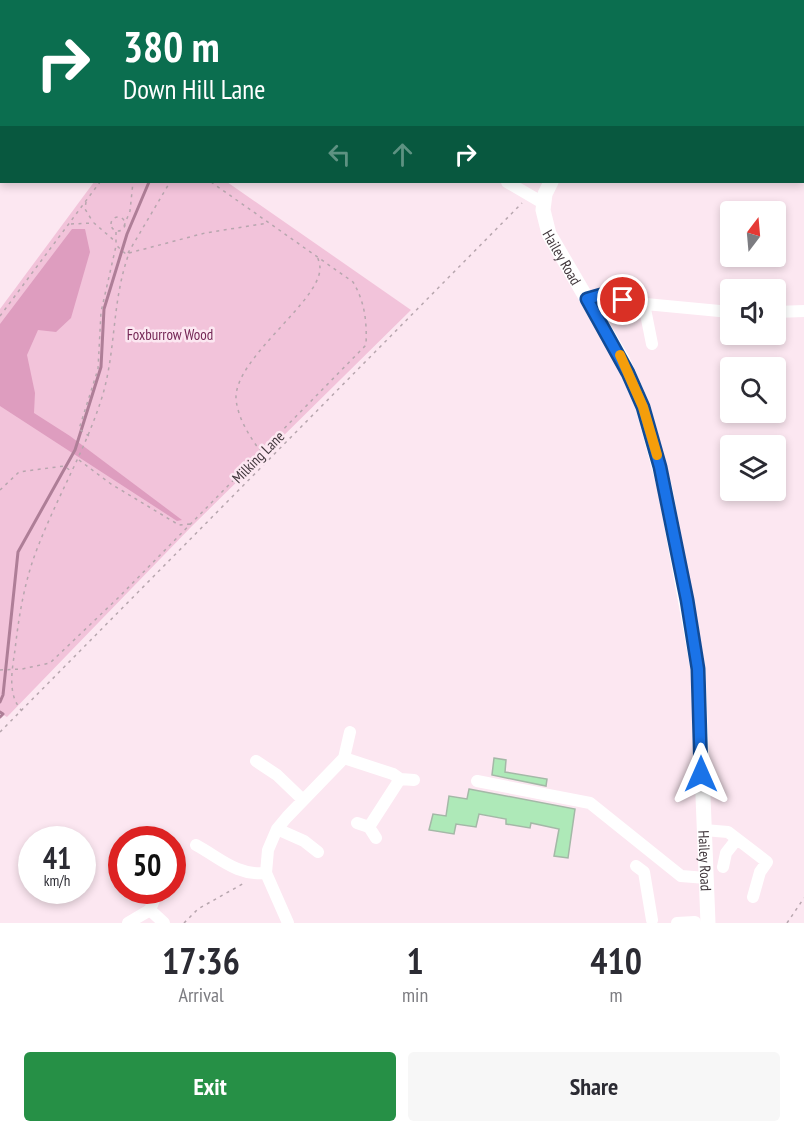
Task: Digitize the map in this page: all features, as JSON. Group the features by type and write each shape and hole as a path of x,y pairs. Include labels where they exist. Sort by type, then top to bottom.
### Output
{"main road":[{"path":"537,199 550,183"},
{"name":"Hailey Road","path":"537,199 543,210 549,234 622,359 643,407 665,489 698,669 706,878 699,923"}],"street":[{"path":"509,183 537,199"},
{"path":"587,299 601,295 644,304 720,311"},
{"path":"644,304 652,344"},
{"path":"786,312 804,311"},
{"path":"288,923 260,874 277,829 302,799 344,758 350,732"},
{"path":"344,758 393,774 400,779 414,780"},
{"path":"256,761 277,775 302,799"},
{"path":"376,838 363,825 400,779"},
{"path":"477,781 590,803 681,876 706,878"},
{"path":"277,829 304,841 318,852"},
{"path":"704,830 728,832 767,862 760,872 753,897"},
{"path":"723,867 726,853 737,839"},
{"path":"196,845 232,869 260,874"},
{"path":"636,866 644,872 652,922"},
{"path":"128,923 150,910 152,904"},
{"name":"Hailey Road","path":"696,908 699,923"},
{"path":"150,910 164,923"},
{"path":"677,923 699,923"}],"path":[{"path":"0,316 99,183"},
{"path":"116,230 124,226 130,211 133,183"},
{"path":"22,712 13,699 12,670 20,611 30,569 89,436 107,375 114,310 127,252 169,183"},
{"path":"0,670 50,663 262,453 366,345 367,322 362,295 353,282 317,254 268,223 212,183"},
{"name":"Milking Lane","path":"0,732 196,532 537,199"},
{"path":"86,202 85,209 94,223 120,250 127,252 205,233 268,223"},
{"path":"89,436 79,429 98,369 101,312 116,244 116,230 111,224 115,218 122,218 124,226"},
{"path":"70,224 94,223"},
{"path":"262,453 246,433 236,397 244,371 314,287 321,269 317,254"},
{"path":"78,459 111,484 179,525 191,524"},
{"path":"0,490 19,472 64,466 73,472"},
{"path":"184,923 198,909 260,874"},
{"path":"787,923 804,898"}],"green space":[{"name":"Foxburrow Wood","path":"93,183 228,183 411,310 192,526 7,717 0,713 0,309"}],"shaded area":[{"path":"72,229 85,229 90,252 71,318 56,332 38,330 27,355 35,393 34,413 70,436 182,520 177,521 0,406 0,324"}],"building":[{"path":"494,758 506,760 505,772 547,779 546,786 492,775"},
{"path":"469,789 575,809 568,858 554,856 559,829 531,823 530,828 506,824 506,819 479,814 476,827 456,824 454,834 429,830 433,814 446,816 449,796 467,799"}],"waterway":[{"path":"0,702 3,695 18,552 75,450 101,367 104,309 127,234 149,183"},
{"path":"0,712 3,714 0,717"}],"slow traffic":[{"path":"620,355 643,407 657,455"}],"route":[{"path":"623,300 601,295 587,299 622,359 643,407 655,446 687,600 698,669 701,774"}]}
